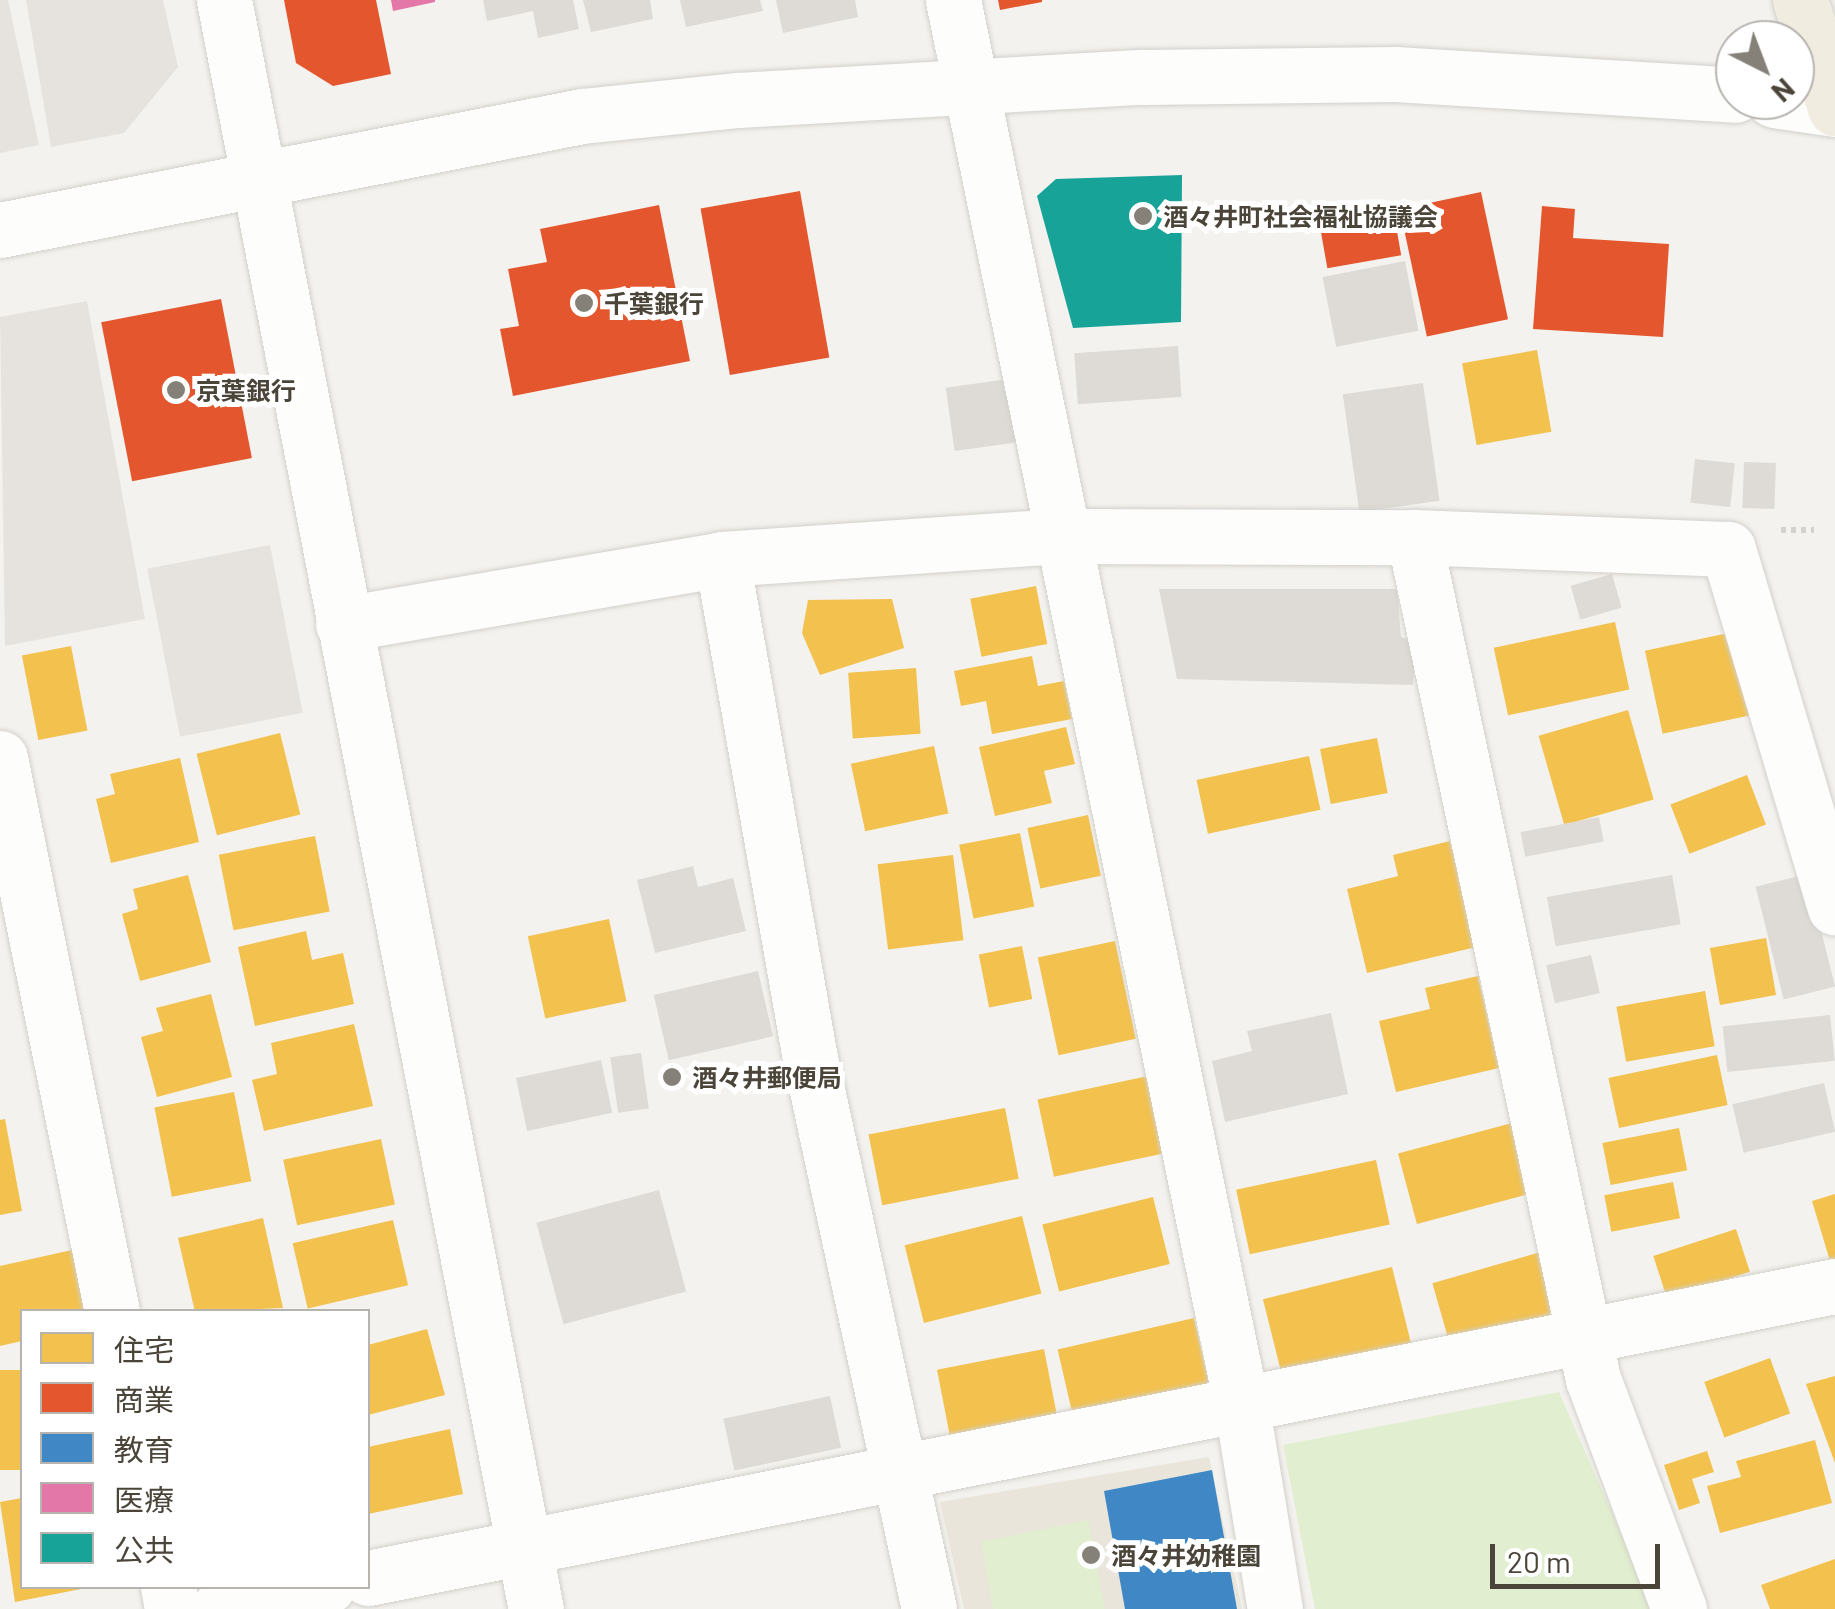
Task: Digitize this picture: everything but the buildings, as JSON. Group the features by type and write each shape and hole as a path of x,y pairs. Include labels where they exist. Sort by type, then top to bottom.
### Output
{"highway":[{"path":"1800,0 1835,108"},
{"path":"1821,0 1835,108"}],"street":[{"path":"224,0 536,1609"},
{"path":"953,0 1242,1408 1276,1609"},
{"path":"0,230 582,116 970,85 1395,74 1715,93"},
{"path":"343,624 722,559 1063,536 1414,538 1728,549 1835,908"},
{"path":"1414,538 1593,1379 1679,1609"},
{"path":"722,559 809,1053 904,1470 929,1609"},
{"path":"0,758 111,1309"},
{"path":"370,1578 904,1470 1242,1408 1835,1286"},
{"path":"218,1609 314,1589"}],"shaded area":[{"path":"0,0 8,0 39,145 0,153"},
{"path":"26,0 163,0 178,67 124,133 51,147"},
{"path":"87,301 145,619 5,646 0,317"},
{"path":"270,545 303,713 180,737 147,569"},
{"name":"酒々井幼稚園","path":"1209,1457 1242,1609 964,1609 940,1502"}],"green space":[{"path":"1559,1392 1654,1609 1315,1609 1283,1445"},
{"path":"1088,1520 1105,1609 993,1609 981,1542"}],"place":[{"name":"酒々井町社会福祉協議会","path":"1143,216"},
{"name":"千葉銀行","path":"584,303"},
{"name":"京葉銀行","path":"176,390"},
{"name":"酒々井郵便局","path":"672,1077"},
{"name":"酒々井幼稚園","path":"1091,1555"}]}
